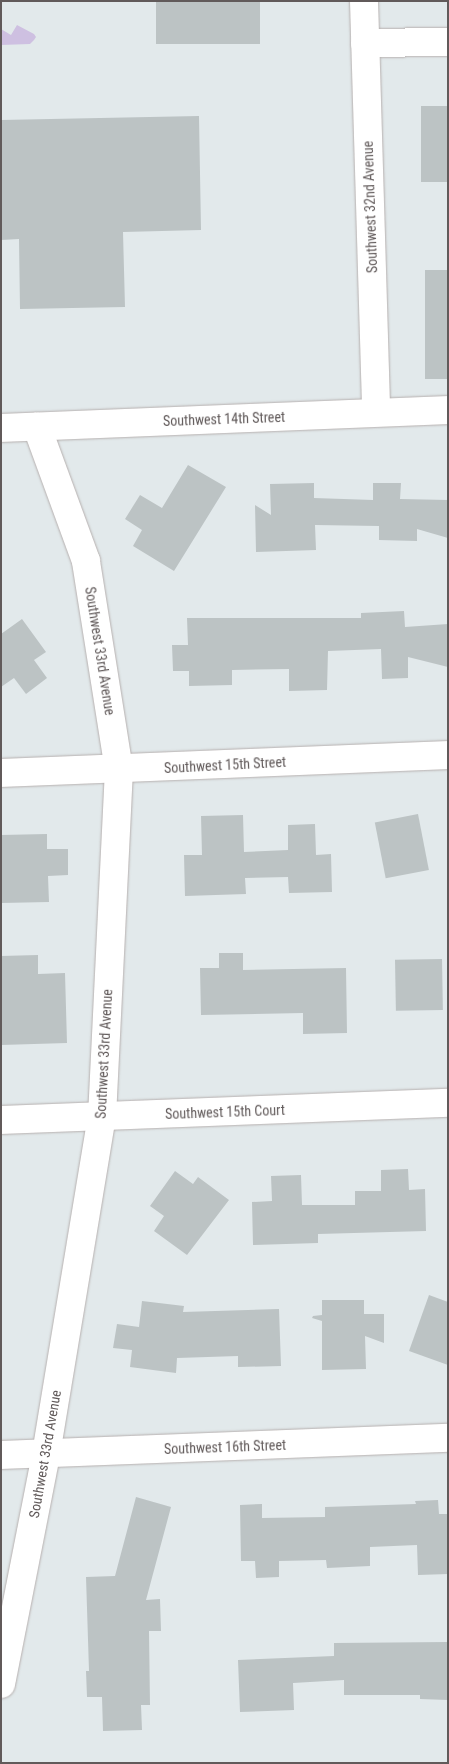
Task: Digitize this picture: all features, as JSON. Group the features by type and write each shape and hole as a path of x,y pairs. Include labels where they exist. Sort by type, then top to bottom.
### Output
{"street":[{"name":"Southwest 32nd Avenue","path":"364,1 376,412"},
{"path":"365,43 448,42"},
{"name":"Southwest 14th Street","path":"1,428 448,410"},
{"name":"Southwest 33rd Avenue","path":"1,1684 46,1454 102,1117 119,770 86,561 37,427"},
{"name":"Southwest 15th Street","path":"1,773 119,770 448,755"},
{"name":"Southwest 15th Court","path":"1,1120 448,1103"},
{"name":"Southwest 16th Street","path":"1,1455 448,1438"}],"shaded area":[{"path":"17,25 34,34 36,37 34,40 30,44 1,45 1,29 11,35"}],"building":[{"path":"156,1 260,1 260,44 156,44"},
{"path":"421,106 448,106 448,182 421,182"},
{"path":"199,116 201,230 123,232 125,307 20,309 19,239 1,240 1,120"},
{"path":"425,270 448,270 448,379 425,379"},
{"path":"188,465 226,487 174,571 133,546 142,530 125,519 140,495 162,508"},
{"path":"314,483 314,498 373,500 373,483 401,483 400,499 448,500 448,538 417,529 417,541 379,540 379,526 315,525 316,550 256,552 255,505 271,515 270,484"},
{"path":"404,611 405,627 448,624 448,667 408,657 408,678 382,679 381,649 328,651 327,690 289,691 289,669 232,670 232,685 189,686 189,671 173,671 172,645 188,645 187,618 361,618 361,613"},
{"path":"22,619 46,652 34,660 47,678 26,694 14,678 1,687 1,634"},
{"path":"418,814 429,870 386,878 375,822"},
{"path":"243,815 244,852 288,850 288,825 315,824 316,855 331,854 332,892 289,893 288,877 245,878 246,894 185,896 184,855 202,855 201,816"},
{"path":"47,834 47,849 68,849 68,875 48,876 49,902 1,903 1,835"},
{"path":"219,953 243,953 243,970 346,968 347,1033 303,1034 303,1013 201,1015 200,968 219,968"},
{"path":"38,955 38,974 65,973 67,1043 1,1045 1,956"},
{"path":"442,959 443,1010 396,1011 395,960"},
{"path":"408,1169 409,1190 425,1189 426,1231 318,1234 318,1243 253,1245 252,1202 272,1201 271,1176 301,1175 302,1205 355,1205 355,1191 381,1191 381,1170"},
{"path":"175,1171 193,1184 198,1177 229,1200 187,1255 154,1231 164,1216 150,1206"},
{"path":"429,1295 448,1302 448,1365 409,1351"},
{"path":"322,1300 364,1300 364,1314 384,1314 384,1343 365,1336 366,1369 322,1370 322,1321 312,1318 313,1316 322,1315"},
{"path":"142,1301 184,1306 183,1312 279,1309 281,1366 238,1367 238,1356 177,1358 176,1373 130,1367 132,1350 113,1348 117,1324 139,1327"},
{"path":"136,1497 171,1507 146,1600 160,1599 161,1631 149,1631 150,1705 141,1705 142,1730 103,1731 102,1697 87,1697 86,1671 89,1671 86,1577 115,1576"},
{"path":"438,1500 439,1514 448,1514 448,1574 418,1575 417,1545 370,1547 370,1566 327,1568 326,1560 279,1561 279,1577 256,1578 255,1561 241,1561 240,1505 262,1504 262,1518 325,1517 325,1507 416,1504 415,1501"},
{"path":"448,1642 448,1700 420,1699 420,1695 344,1695 344,1680 293,1683 294,1710 240,1712 238,1660 334,1656 334,1643"}]}
